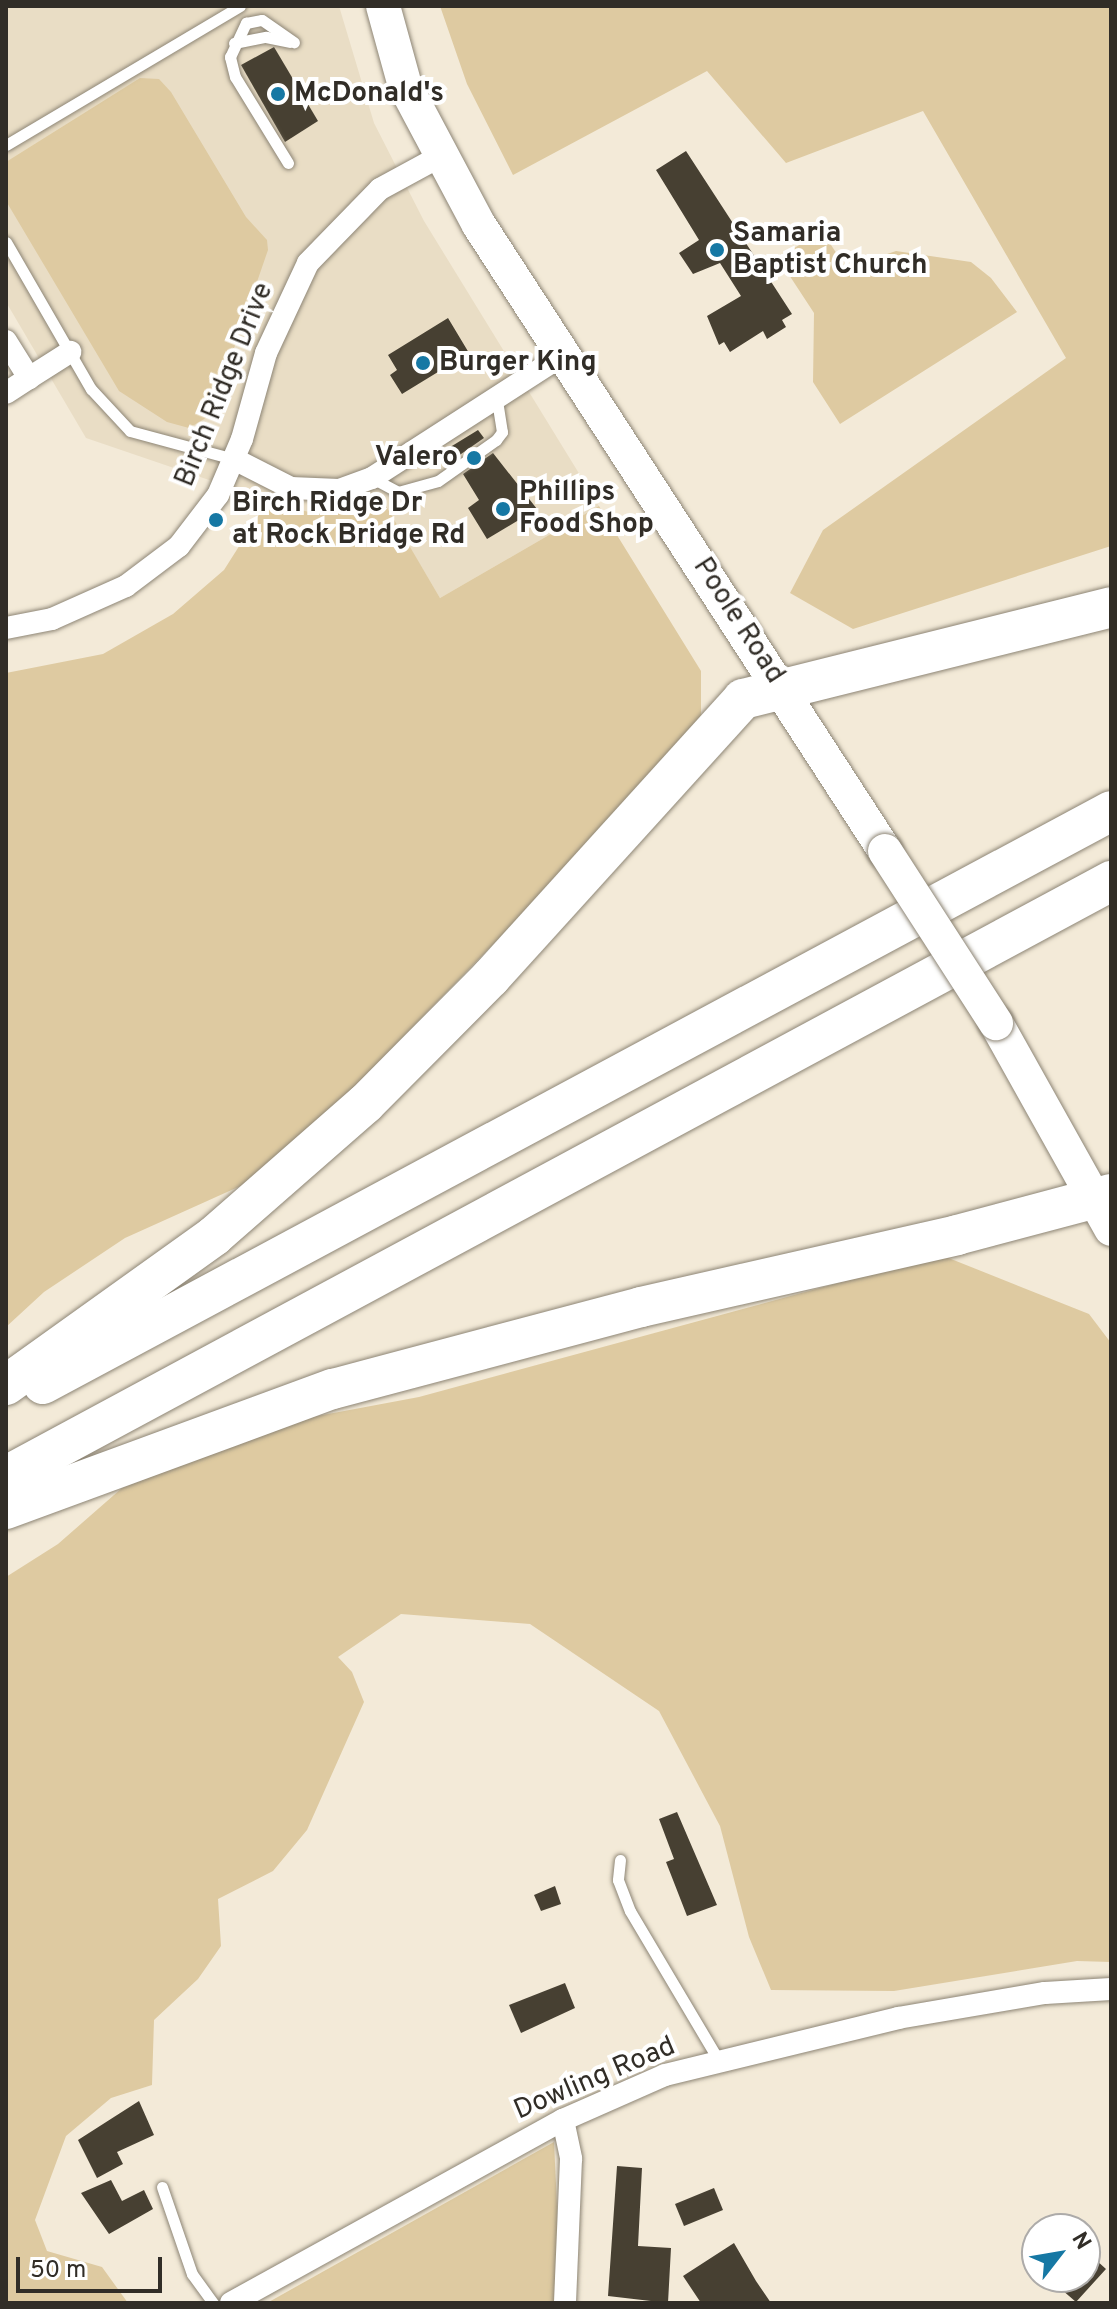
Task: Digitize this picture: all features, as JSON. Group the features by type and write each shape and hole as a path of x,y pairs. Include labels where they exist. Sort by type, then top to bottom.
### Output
{"highway":[{"path":"6,1385 214,1236 283,1178 491,977 743,699 1111,607"},
{"path":"6,1403 1111,811"},
{"path":"6,1476 1111,881"},
{"path":"6,1509 333,1389 641,1307 1106,1208"}],"main road":[{"name":"Poole Road","path":"383,6 405,86 439,157 563,355 782,687 996,1023 1106,1208"}],"street":[{"name":"Birch Ridge Drive","path":"6,628 52,619 126,586 179,546 218,495 234,459 266,353 308,263 380,189 439,157"},
{"path":"6,341 29,378"},
{"path":"6,393 70,352"},
{"path":"234,459 291,488 339,490 372,478 563,355"},
{"name":"Dowling Road","path":"231,2303 563,2120 665,2075 898,2018 1045,1993 1111,1989"},
{"path":"563,2120 571,2159 565,2303"}],"lane":[{"path":"6,145 240,6"},
{"path":"234,43 266,37 294,42 262,20 246,23 234,43 230,57 235,77 288,163"},
{"path":"6,242 91,389 130,431 234,459"},
{"path":"372,478 398,492 438,481 496,440 502,432 497,400"},
{"path":"620,1860 618,1880 630,1911 720,2062"},
{"path":"162,2187 192,2274 213,2303"}],"shaded area":[{"path":"6,6 339,6 374,123 424,221 599,506 440,598 385,506 322,515 294,509 86,438 6,302"},
{"path":"440,6 1111,6 1111,546 853,629 790,593 823,530 1066,358 923,111 786,163 707,71 513,175 467,84"},
{"path":"140,78 159,79 171,92 246,217 267,240 268,250 211,415 189,428 167,422 119,391 6,201 6,162"},
{"path":"822,231 846,268 896,251 971,262 991,278 1017,312 840,424 813,382 814,313 778,258"},
{"path":"267,502 322,515 386,506 440,598 599,506 701,671 701,716 651,782 360,1081 256,1179 125,1238 44,1292 6,1327 6,673 103,654 173,614 224,570"},
{"path":"941,1255 1089,1314 1111,1343 1111,1962 1077,1961 894,1991 771,1990 749,1937 720,1826 659,1711 530,1624 401,1614 338,1657 352,1672 364,1702 307,1830 273,1871 218,1899 221,1946 198,1979 154,2020 152,2085 111,2098 66,2136 35,2220 47,2251 102,2267 128,2303 6,2303 6,1577 58,1544 122,1488 296,1420 419,1397"},
{"path":"554,2142 558,2227 554,2303 267,2303"}],"building":[{"name":"McDonald's","path":"274,47 318,121 285,142 241,65"},
{"name":"Samaria Baptist Church","path":"686,151 792,314 782,320 786,327 767,339 763,331 730,352 724,342 719,345 707,316 741,296 720,263 693,274 679,253 699,240 656,170"},
{"name":"Burger King","path":"448,318 469,353 402,394 390,375 397,370 388,355"},
{"path":"478,430 484,438 454,459 447,449"},
{"name":"Phillips Food Shop","path":"493,453 537,509 487,539 468,508 479,500 463,474"},
{"path":"677,1812 717,1905 687,1916 666,1862 674,1859 659,1819"},
{"path":"555,1886 561,1904 541,1911 534,1895"},
{"path":"565,1983 575,2008 521,2033 509,2005"},
{"path":"139,2101 154,2135 117,2152 123,2164 97,2178 78,2140"},
{"path":"617,2166 642,2168 638,2246 671,2248 668,2303 608,2296"},
{"path":"111,2180 122,2201 144,2190 153,2209 109,2234 81,2193"},
{"path":"714,2188 723,2210 684,2226 675,2204"},
{"path":"734,2243 771,2303 701,2303 683,2276"},
{"path":"1066,2293 1084,2293 1076,2302"}],"place":[{"name":"McDonald's","path":"278,94"},
{"name":"Samaria Baptist Church","path":"717,250"},
{"name":"Burger King","path":"423,363"},
{"name":"Valero","path":"474,458"},
{"name":"Phillips Food Shop","path":"503,509"},
{"name":"Birch Ridge Dr at Rock Bridge Rd","path":"216,520"}]}
